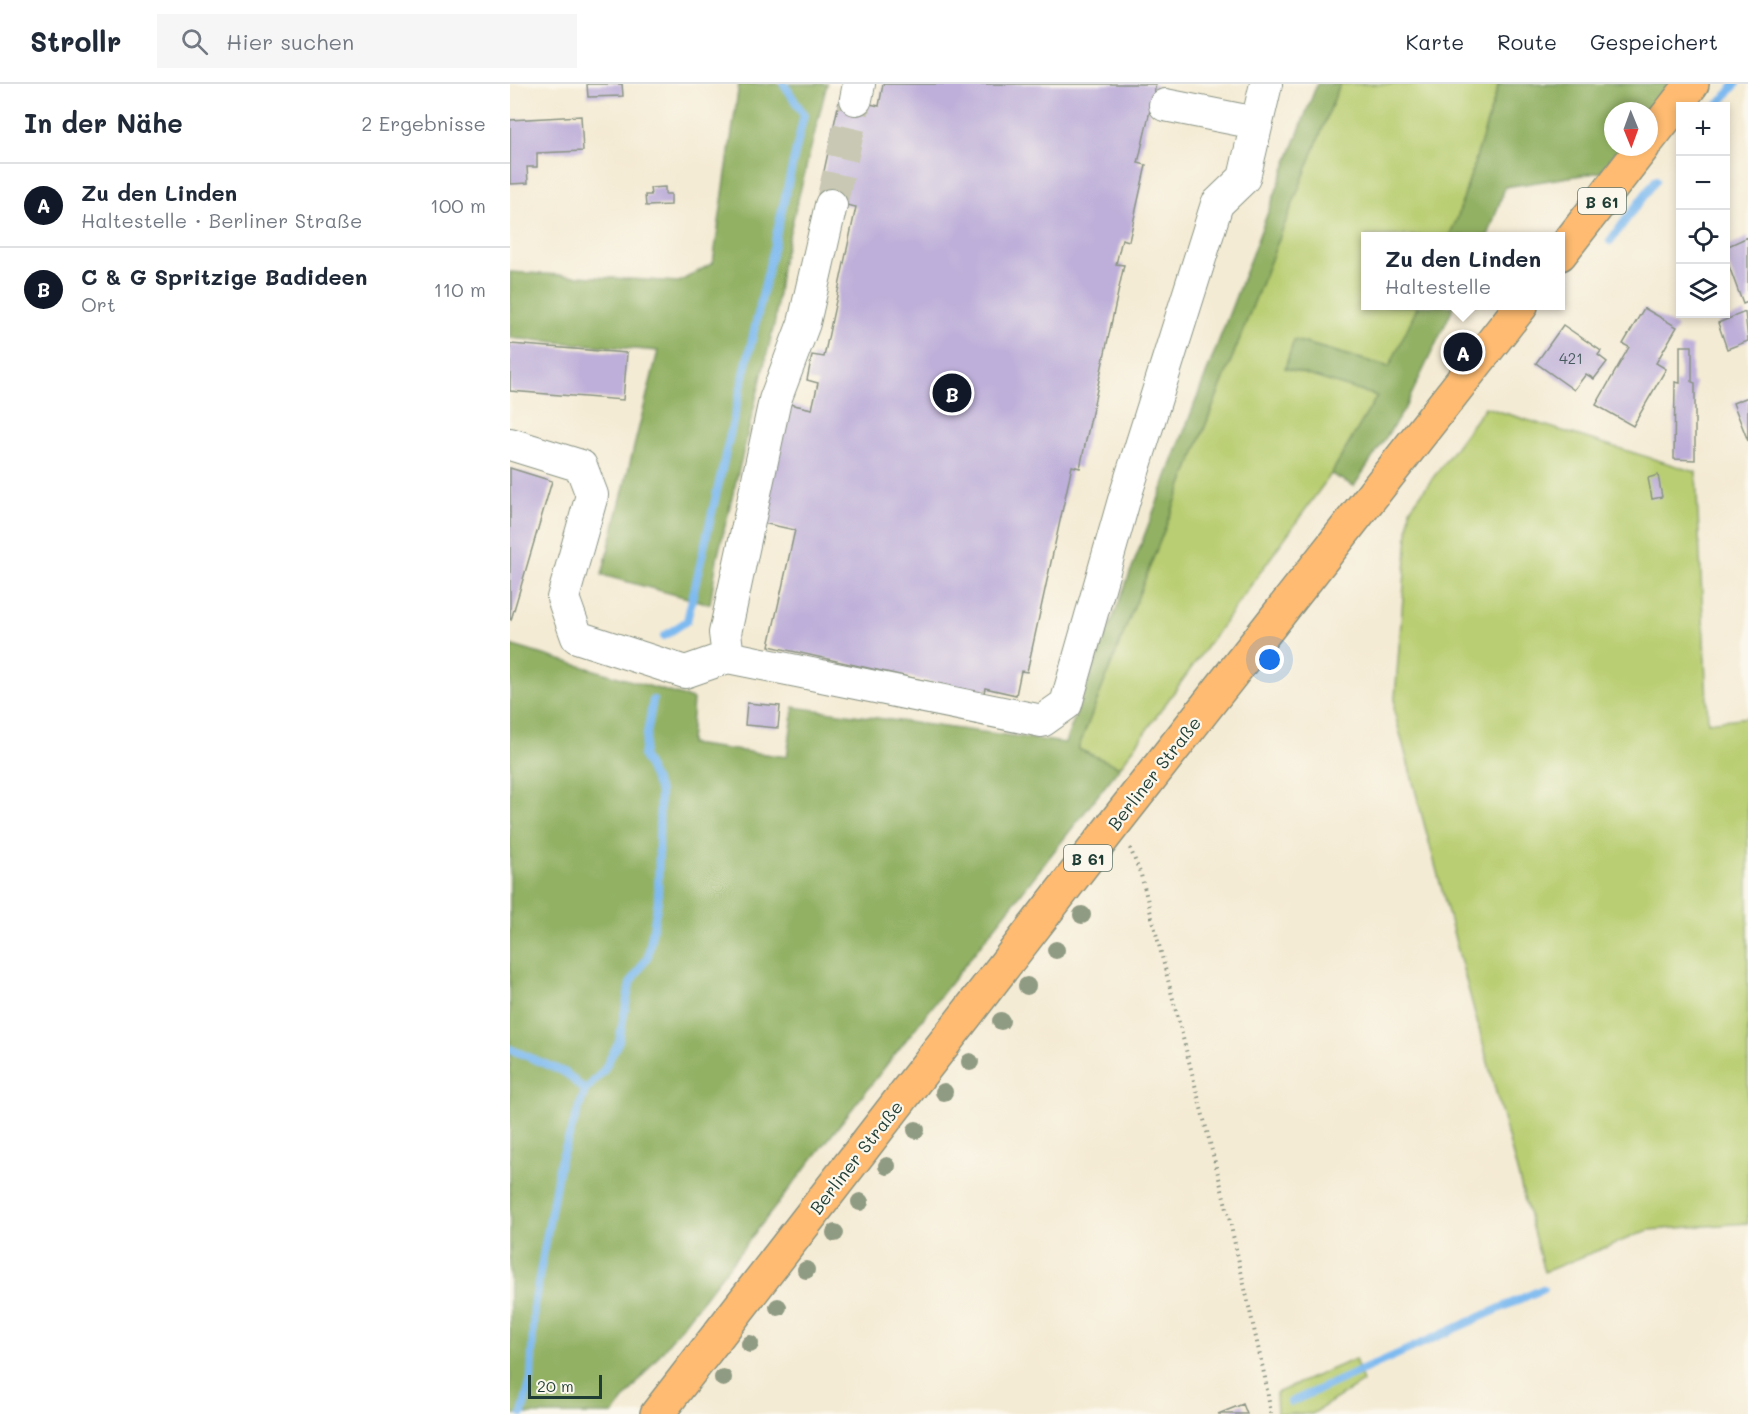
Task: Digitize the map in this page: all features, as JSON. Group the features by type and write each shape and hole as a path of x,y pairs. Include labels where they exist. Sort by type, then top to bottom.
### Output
{"main road":[{"path":"1658,128 1692,84"},
{"name":"B 61","path":"1565,248 1636,156"},
{"name":"Berliner Straße","path":"657,1414 1110,829 1518,310"}],"lane":[{"path":"510,444 581,466 592,495 562,598 577,637 685,672 728,657 1042,721 1066,704 1124,500 1217,204 1244,178 1266,84"},
{"path":"1165,105 1256,123"},
{"path":"728,657 725,633 775,400 804,323 831,205"}],"path":[{"path":"1110,829 1127,843 1141,875 1228,1213 1271,1414"}],"green space":[{"path":"739,84 827,84 781,267 775,321 717,559 710,604 602,575 658,351 510,338 510,272 679,282 713,263"},
{"path":"1317,84 1340,84 1078,749 1120,767 613,1414 510,1414 510,645 693,699 690,744 787,757 794,707 1065,743"},
{"path":"1340,84 1499,84 1451,232 1361,232 1361,310 1416,310 1390,367 1294,340 1285,368 1378,396 1331,474 1120,767 1078,749"},
{"path":"1499,84 1668,84 1654,102 1604,102 1604,156 1613,156 1601,172 1505,187 1489,232 1451,232"},
{"path":"1416,310 1452,310 1404,410 1354,486 1331,474 1377,396 1285,368 1294,340 1389,367"},
{"path":"1485,407 1696,472 1708,722 1748,717 1748,1223 1649,1230 1544,1272 1394,711 1410,509"},
{"path":"1355,1359 1363,1382 1312,1414 1277,1414 1276,1393"}],"building":[{"path":"587,84 622,84 623,96 588,97"},
{"path":"883,84 1156,84 1138,163 1146,165 1129,241 1122,239 1116,264 1124,265 1080,468 1072,466 1027,672 1021,671 1016,695 985,688 984,693 952,698 954,687 769,646 795,530 758,522 785,403 812,409 818,383 807,380 812,355 824,357 856,207 818,199 840,97 879,106"},
{"path":"581,116 583,151 537,153 537,167 527,167 528,183 510,184 510,120"},
{"path":"665,187 665,194 671,194 671,205 646,206 645,195 651,195 650,188"},
{"path":"1748,237 1748,302 1743,304 1730,269 1730,245"},
{"path":"1644,308 1677,327 1656,363 1666,369 1633,426 1596,405 1629,347 1623,344"},
{"path":"1745,312 1748,341 1727,349 1718,323"},
{"path":"1563,325 1601,351 1598,355 1607,362 1594,379 1586,374 1574,390 1536,363"},
{"path":"510,344 627,353 623,400 510,391"},
{"path":"1680,346 1692,346 1692,382 1695,383 1695,460 1674,459 1675,382 1680,383"},
{"path":"1748,397 1748,441 1733,403"},
{"path":"510,468 552,481 511,620 510,619"},
{"path":"1658,475 1662,497 1652,499 1648,478"},
{"path":"747,703 780,706 778,728 745,725"},
{"path":"1243,1404 1247,1414 1218,1414"}],"waterway":[{"path":"664,636 687,621 804,115 784,84"},
{"path":"1720,102 1736,84"},
{"path":"1610,241 1656,180"},
{"path":"522,1414 531,1379 534,1306 560,1162 585,1091 604,1070 619,1041 630,984 648,956 658,901 660,792 643,756 653,700"},
{"path":"510,1049 566,1073 585,1091"},
{"path":"1291,1402 1543,1289"}],"tunnel":[{"path":"831,205 856,99"}],"place":[{"name":"Zu den Linden","path":"1463,352"},
{"name":"C & G Spritzige Badideen","path":"952,393"}]}
